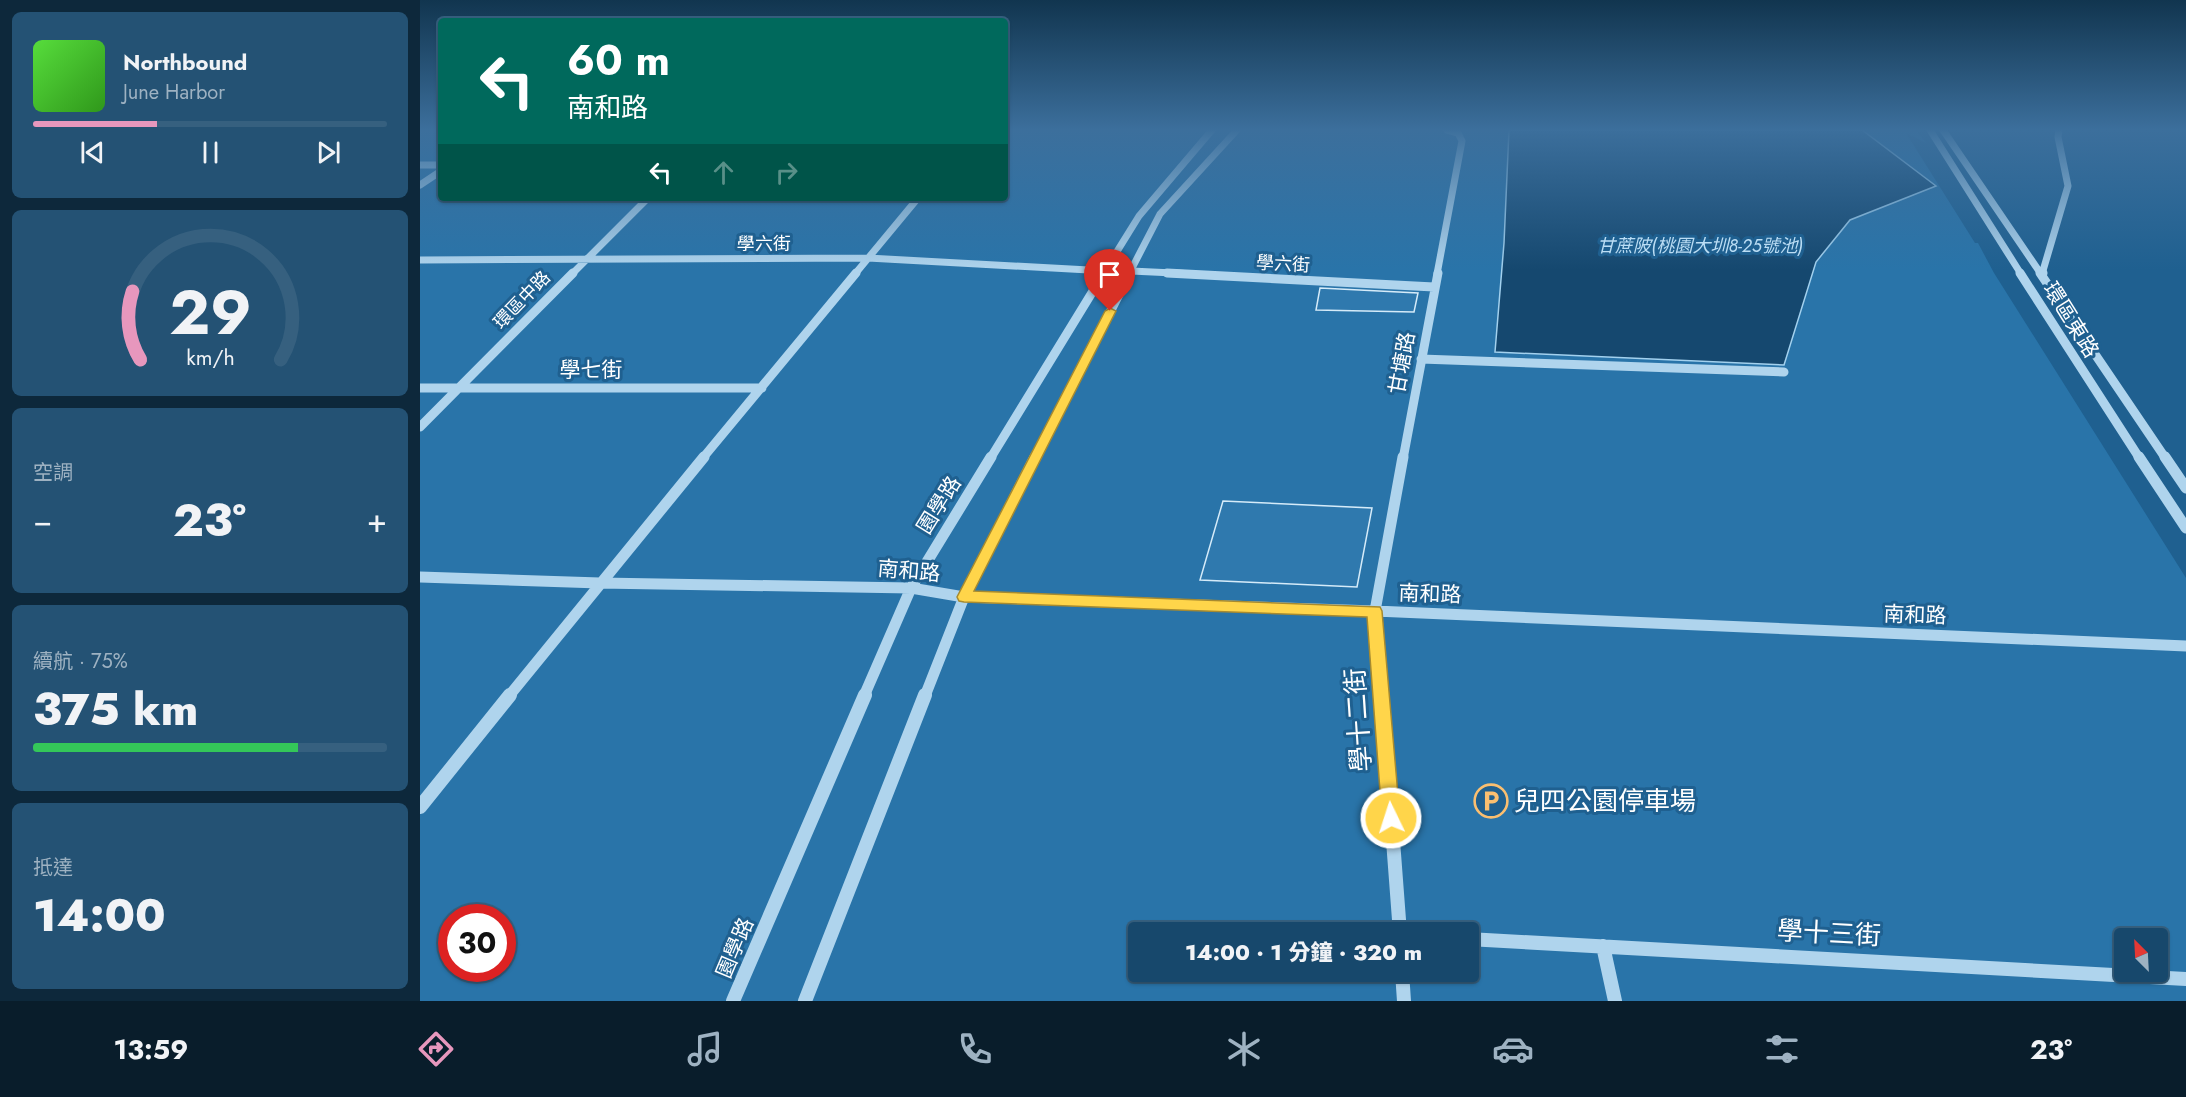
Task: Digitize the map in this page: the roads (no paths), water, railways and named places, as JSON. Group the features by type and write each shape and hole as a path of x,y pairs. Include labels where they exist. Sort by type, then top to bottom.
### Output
{"street":[{"name":"園學路","path":"733,1001 911,588 1139,216 1172,177"},
{"path":"805,1001 964,597 1160,214 1194,177"},
{"name":"甘塘路","path":"1375,611 1455,177"},
{"name":"環區東路","path":"1959,177 2072,356 2186,528"},
{"name":"環區東路","path":"1975,177 2186,488"},
{"path":"2042,276 2068,186 2066,177"},
{"name":"環區中路","path":"420,427 645,201"},
{"path":"420,807 600,583 916,201"},
{"name":"學六街","path":"420,260 868,258 1107,271"},
{"name":"學六街","path":"1131,271 1434,287"},
{"path":"1421,359 1784,372"},
{"name":"學七街","path":"420,388 762,388"},
{"name":"南和路","path":"420,577 600,583 911,588 964,597 1375,611 2186,646"},
{"name":"學十二街","path":"1375,611 1399,922"},
{"name":"學十三街","path":"1479,940 2186,979"},
{"path":"1603,946 1615,1001"},
{"path":"1403,982 1404,1001"}],"water":[{"name":"甘蔗陂(桃園大圳8-25號池)","path":"1507,177 1924,177 1936,186 1850,220 1816,262 1784,365 1495,352"}],"place":[{"name":"兒四公園停車場","path":"1491,801"}]}
